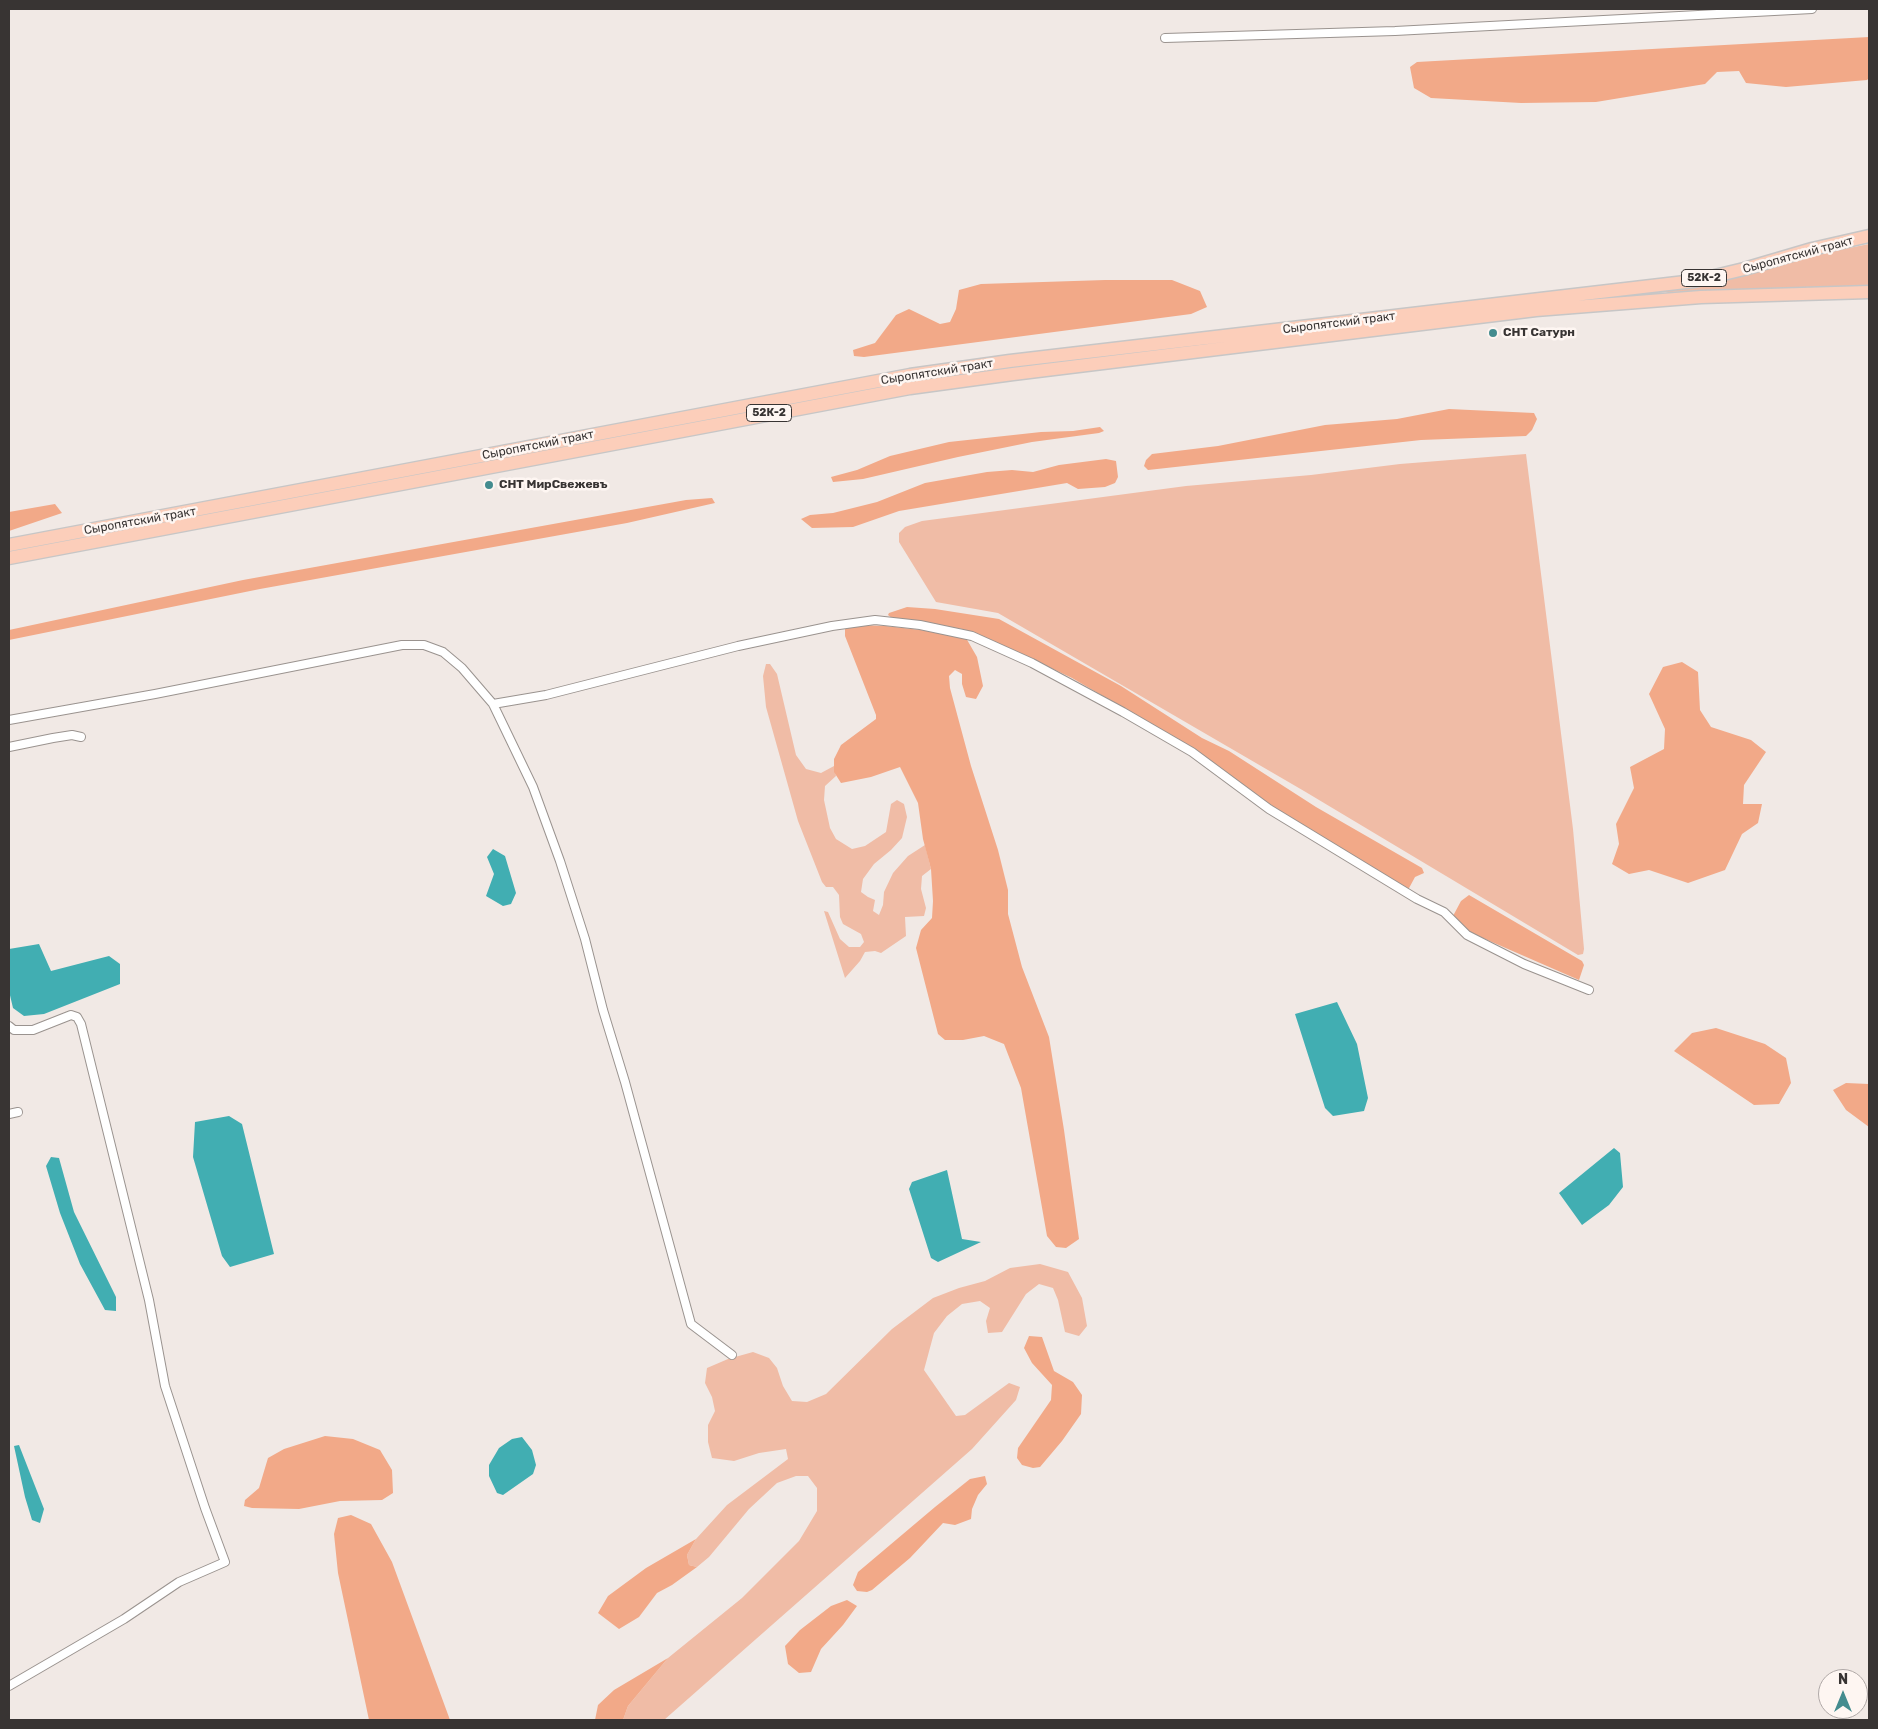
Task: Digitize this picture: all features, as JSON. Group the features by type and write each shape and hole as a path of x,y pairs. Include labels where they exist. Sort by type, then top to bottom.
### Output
{"main road":[{"name":"Сыропятский тракт","path":"9,545 910,375 1010,361 1694,281 1744,269 1812,249 1869,236"},
{"name":"Сыропятский тракт","path":"9,558 910,388 1546,310 1701,297 1869,292"}],"street":[{"path":"1165,38 1395,31 1812,9"},
{"path":"493,704 546,695 738,646 832,626 875,620 920,625 972,636 1040,668 1123,712 1192,752 1269,809 1417,899 1444,912 1467,935 1524,964 1589,990"},
{"path":"9,720 155,694 402,645 424,645 443,652 462,668 493,704 533,787 560,861 628,1091 692,1324 732,1354"},
{"path":"9,747 72,735 81,737"},
{"path":"9,1026 14,1030 33,1030 71,1015 77,1016 81,1024 150,1300 165,1386 205,1508 225,1562 179,1582 124,1619 9,1686"},
{"path":"9,1114 18,1112"}],"shaded area":[{"path":"1869,37 1869,78 1867,80 1786,87 1746,83 1739,71 1717,72 1705,84 1596,102 1521,103 1431,98 1414,88 1410,67 1417,62"},
{"path":"1869,244 1869,286 1638,293 1697,284 1819,254"},
{"path":"1172,280 1200,291 1207,307 1191,314 864,357 854,356 853,350 875,343 896,315 909,309 940,324 950,322 956,309 959,290 981,284"},
{"path":"1449,409 1534,413 1537,419 1532,430 1526,436 1421,440 1148,470 1144,466 1146,460 1152,454 1218,446 1325,425 1397,419"},
{"path":"1100,427 1104,431 1032,442 863,479 833,482 831,477 857,470 890,456 949,442"},
{"path":"1526,454 1573,829 1584,949 1583,954 1578,955 1304,791 998,613 936,602 899,542 899,533 905,527 922,521 1186,486 1311,475 1400,464"},
{"path":"1106,459 1116,461 1118,477 1115,483 1105,487 1078,489 1067,483 899,511 853,527 812,528 801,519 810,515 833,513 877,502 925,483 987,472 1012,470 1033,472 1059,465"},
{"path":"712,498 715,503 627,523 260,589 9,640 9,630 243,580 686,500"},
{"path":"55,504 62,513 9,531 9,512"},
{"path":"907,607 935,609 999,619 1121,686 1202,738 1229,751 1316,807 1422,868 1424,873 1415,877 1408,890 1270,806 1187,745 1072,678 989,639 962,629 893,619 888,615"},
{"path":"858,625 886,626 947,633 966,638 977,657 983,686 976,699 966,697 962,684 962,674 955,670 949,676 950,688 971,766 998,850 1008,890 1008,914 1022,967 1049,1037 1079,1239 1066,1248 1056,1247 1047,1236 1021,1088 1004,1044 984,1036 963,1040 945,1040 938,1034 916,948 921,930 932,918 933,901 931,869 923,839 918,803 900,767 871,777 841,783 834,772 834,759 841,745 876,719 845,636 845,629"},
{"path":"1682,662 1698,672 1700,710 1711,727 1751,740 1766,752 1744,785 1743,804 1762,804 1758,823 1742,834 1725,870 1688,883 1649,870 1629,874 1612,864 1619,844 1616,824 1634,788 1630,767 1664,749 1665,729 1649,694 1663,667"},
{"path":"766,664 770,664 777,674 796,755 806,769 821,773 834,766 836,776 825,786 824,800 830,828 836,839 852,849 865,846 886,832 891,804 897,800 904,804 907,817 902,838 874,864 863,879 861,892 875,900 873,911 879,915 883,905 884,892 893,873 908,856 925,845 931,869 922,876 921,889 926,908 924,916 905,917 906,936 881,953 875,951 865,952 860,961 845,978 824,911 828,912 840,939 849,947 860,947 864,942 861,934 843,924 840,917 839,895 833,887 826,887 822,882 798,821 766,707 763,676"},
{"path":"1469,895 1582,961 1584,965 1579,980 1469,932 1453,916 1461,901"},
{"path":"1716,1028 1765,1044 1786,1058 1791,1083 1779,1104 1754,1105 1674,1051 1692,1033"},
{"path":"1846,1083 1869,1084 1869,1127 1846,1110 1833,1090"},
{"path":"1040,1264 1068,1272 1082,1298 1087,1326 1079,1336 1065,1332 1058,1300 1053,1288 1039,1284 1026,1294 1002,1332 988,1333 986,1321 990,1308 980,1301 962,1304 947,1316 934,1333 924,1370 956,1416 965,1415 1009,1383 1020,1387 1016,1400 972,1449 664,1720 623,1720 628,1706 668,1658 742,1598 799,1541 817,1511 817,1488 808,1476 796,1476 777,1483 749,1509 709,1557 697,1567 689,1565 687,1555 696,1539 727,1505 788,1459 786,1449 759,1453 734,1461 712,1458 708,1442 708,1425 715,1411 712,1397 705,1383 707,1368 728,1359 753,1352 769,1358 777,1368 783,1386 792,1401 807,1402 826,1394 892,1329 933,1298 985,1281 1010,1268"},
{"path":"1029,1336 1042,1337 1054,1371 1073,1382 1082,1395 1081,1414 1040,1467 1033,1468 1022,1465 1017,1458 1018,1448 1051,1400 1052,1385 1032,1363 1024,1348"},
{"path":"325,1436 353,1439 380,1450 392,1470 393,1493 382,1500 340,1501 299,1509 252,1508 244,1506 245,1500 259,1488 268,1458 284,1449"},
{"path":"985,1476 987,1484 978,1495 972,1509 971,1519 955,1525 943,1523 910,1558 872,1590 867,1592 857,1591 853,1585 858,1572 970,1479"},
{"path":"351,1515 371,1524 392,1562 450,1720 369,1720 338,1573 334,1534 338,1518"},
{"path":"696,1539 687,1555 689,1565 697,1567 657,1593 639,1617 619,1629 598,1613 608,1596 646,1568"},
{"path":"847,1600 857,1606 821,1649 811,1672 799,1673 788,1664 785,1646 800,1630 831,1606"},
{"path":"668,1658 628,1706 623,1720 595,1720 598,1705 614,1690"}],"water":[{"path":"493,849 505,856 516,893 511,904 503,906 486,896 494,874 487,857"},
{"path":"39,944 51,971 109,956 120,964 120,984 44,1014 24,1016 13,1008 9,991 9,949"},
{"path":"1337,1002 1357,1044 1368,1098 1364,1111 1333,1116 1325,1108 1295,1014"},
{"path":"229,1116 242,1124 274,1254 230,1267 222,1256 193,1157 195,1122"},
{"path":"1614,1148 1620,1153 1623,1187 1609,1205 1582,1225 1559,1193"},
{"path":"51,1157 59,1158 74,1212 116,1297 116,1311 105,1310 80,1264 60,1213 46,1166"},
{"path":"947,1170 962,1239 981,1242 938,1262 931,1258 909,1189 912,1182"},
{"path":"522,1437 532,1450 536,1465 533,1474 503,1495 497,1493 489,1476 489,1465 499,1448 512,1439"},
{"path":"19,1445 44,1509 40,1523 32,1520 25,1497 14,1446"}],"place":[{"name":"СНТ Сатурн","path":"1493,333"},
{"name":"СНТ МирСвежевъ","path":"489,485"}]}
